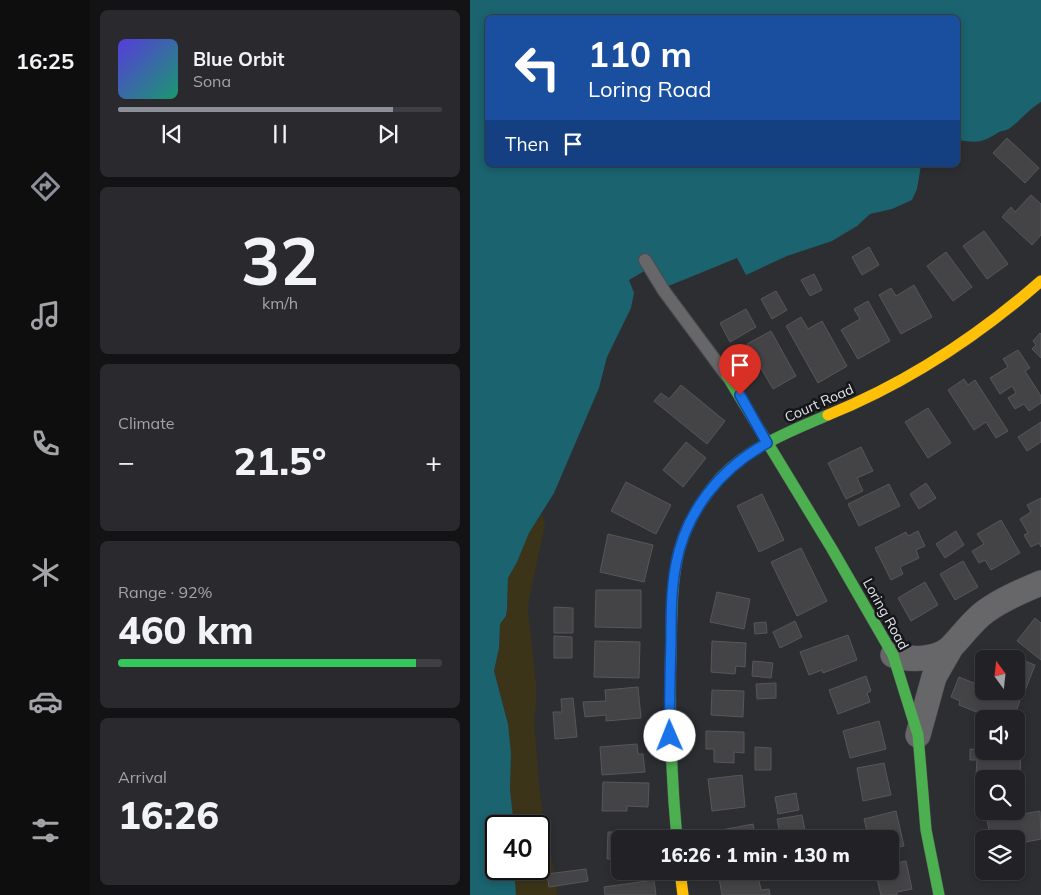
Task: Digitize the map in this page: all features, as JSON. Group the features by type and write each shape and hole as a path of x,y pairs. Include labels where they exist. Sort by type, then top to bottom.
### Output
{"street":[{"name":"Court Road","path":"676,830 671,780 669,697 672,604 676,563 688,527 707,493 720,477 733,466 767,443 873,395 944,357 989,325 1041,281"},
{"name":"Loring Road","path":"728,376 832,549 892,654 910,704 918,735 926,830 939,895"},
{"path":"918,735 934,678 950,648 967,628 987,611 1041,582"},
{"path":"892,654 902,658 920,659 939,654 950,648"},
{"path":"681,880 683,895"}],"lane":[{"path":"644,260 664,291 728,376"}],"sand":[{"path":"542,513 545,525 528,610 536,684 534,719 542,815 513,815 508,724 494,671 499,648 500,624 506,616 508,578 529,533"},
{"path":"550,851 557,895 516,895 515,880 550,880"}],"water":[{"path":"470,0 1041,0 1041,102 1009,129 975,142 960,140 960,15 485,15 485,167 921,167 917,189 912,200 892,209 870,214 857,226 832,241 787,256 746,275 737,258 666,287 653,266 629,280 634,293 631,308 607,357 599,388 554,493 529,533 508,578 506,616 500,624 499,648 494,671 508,724 513,815 485,815 485,880 515,880 516,895 470,895"}],"building":[{"path":"1007,138 1039,168 1025,183 993,153"},
{"path":"1031,195 1041,204 1041,235 1032,245 1002,217 1011,207 1015,212"},
{"path":"984,231 1008,264 987,279 963,246"},
{"path":"869,247 879,265 862,275 852,257"},
{"path":"946,252 972,287 953,301 927,266"},
{"path":"814,274 822,290 810,296 801,280"},
{"path":"914,285 932,317 901,334 879,295 891,288 896,296"},
{"path":"776,291 787,310 772,319 761,299"},
{"path":"868,301 890,341 858,359 841,330 860,319 854,309"},
{"path":"746,309 756,327 730,342 720,323"},
{"path":"801,317 808,329 822,321 847,366 818,383 786,326"},
{"path":"771,331 796,376 773,389 747,344"},
{"path":"1040,333 1041,358 1032,349 1036,345 1033,341"},
{"path":"1018,350 1030,368 1025,371 1041,396 1041,403 1029,411 1024,404 1015,409 1008,398 1016,393 1012,386 1000,394 990,378 1008,367 1003,359"},
{"path":"964,379 968,385 975,380 1008,431 996,438 986,422 974,430 948,390"},
{"path":"681,385 725,421 707,444 654,401 661,393 669,399"},
{"path":"928,408 951,443 928,458 905,422"},
{"path":"1041,422 1041,442 1027,451 1018,437"},
{"path":"686,442 706,458 683,487 663,470"},
{"path":"861,447 873,471 857,478 863,491 846,499 828,463"},
{"path":"626,482 671,505 656,534 611,511"},
{"path":"926,483 936,498 919,509 910,494"},
{"path":"889,484 900,506 859,526 848,504"},
{"path":"762,494 784,540 759,552 737,506"},
{"path":"1041,498 1041,547 1039,543 1031,547 1024,535 1028,533 1020,519 1031,512 1027,505"},
{"path":"1001,520 1020,553 991,570 985,560 979,563 972,551 984,544 977,534"},
{"path":"918,531 925,546 916,550 919,558 900,567 903,574 891,580 875,548 906,532 908,536"},
{"path":"956,531 964,545 945,558 936,544"},
{"path":"608,534 653,545 644,582 600,572"},
{"path":"801,548 827,601 797,616 771,562"},
{"path":"963,561 978,587 955,600 940,574"},
{"path":"925,582 938,605 911,621 898,598"},
{"path":"596,590 641,590 641,628 595,627"},
{"path":"717,592 750,599 744,629 710,622"},
{"path":"554,607 573,608 573,633 554,633"},
{"path":"1035,618 1041,623 1041,660 1017,641"},
{"path":"795,621 802,637 780,648 773,632"},
{"path":"766,622 767,633 755,634 754,623"},
{"path":"848,635 857,660 823,673 822,670 809,675 800,652"},
{"path":"554,636 572,637 572,658 554,658"},
{"path":"595,641 640,642 639,678 594,677"},
{"path":"712,641 746,643 745,667 736,666 735,674 711,672"},
{"path":"753,661 773,663 771,678 752,676"},
{"path":"1025,661 1035,665 1025,691"},
{"path":"866,676 871,691 867,693 870,702 838,714 829,690"},
{"path":"959,677 975,683 975,700 1020,701 1016,710 975,711 959,705 960,701 951,697"},
{"path":"776,683 776,698 757,699 756,684"},
{"path":"638,687 641,718 606,721 606,715 585,717 583,702 606,701 605,690"},
{"path":"712,690 744,691 743,717 711,715"},
{"path":"573,698 577,737 555,739 553,712 562,712 561,699"},
{"path":"879,721 886,749 850,758 843,731"},
{"path":"706,731 744,732 744,753 734,752 734,763 714,762 714,749 706,749"},
{"path":"637,744 638,754 643,754 645,772 602,775 600,747"},
{"path":"755,747 771,748 771,770 755,770"},
{"path":"970,749 975,749 975,760 970,760"},
{"path":"977,760 1021,760 1020,770 976,770"},
{"path":"884,763 891,795 863,801 857,768"},
{"path":"742,775 745,807 712,811 708,779"},
{"path":"603,782 649,783 648,807 627,806 627,811 602,811"},
{"path":"796,793 799,810 778,814 775,797"},
{"path":"896,811 904,846 899,847 899,830 867,830 864,819"},
{"path":"1040,811 1041,839 1025,842 1025,830 989,830 987,820 1025,820 1025,814"},
{"path":"802,815 805,830 779,830 777,819"},
{"path":"753,824 754,830 722,830"},
{"path":"608,832 611,832 611,859 607,859"},
{"path":"906,861 912,889 897,892 897,895 881,895 877,880 899,880 899,862"},
{"path":"586,869 588,881 549,887 548,880 550,880 550,874"},
{"path":"654,880 656,895 605,895 604,887"},
{"path":"719,880 759,880 761,890 769,889 770,895 722,895"}],"traffic: fast":[{"path":"727,376 832,549 893,655 918,735 926,830 939,895"},
{"path":"676,830 671,743 670,670 673,591 676,564 683,538 704,498 732,466 771,441 828,415"}],"traffic: slow":[{"path":"828,415 886,388 940,357 992,321 1041,281"},
{"path":"681,880 683,895"}],"route":[{"path":"670,736 669,697 673,584 681,545 692,519 714,484 737,462 767,443 740,395"}]}
